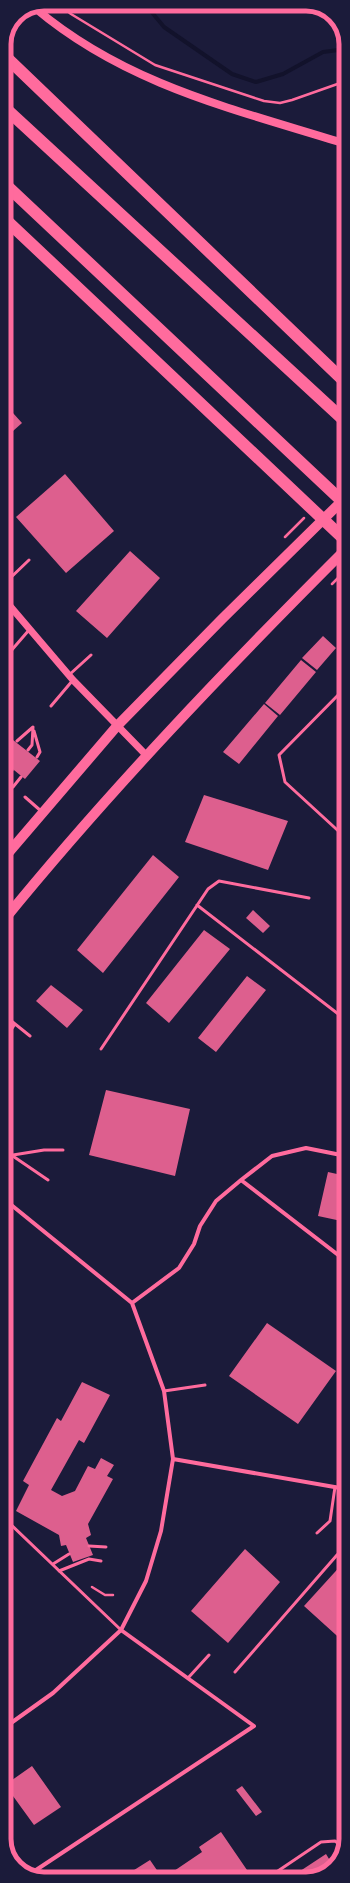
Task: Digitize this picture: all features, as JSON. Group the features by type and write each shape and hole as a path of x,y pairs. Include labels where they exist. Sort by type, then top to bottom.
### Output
{"highway":[{"path":"11,62 339,376"},
{"path":"11,113 339,416"},
{"path":"11,190 339,498"},
{"path":"11,225 339,534"}],"main road":[{"path":"39,12 76,39 112,61 146,78 184,93 339,142"},
{"path":"13,848 42,812 117,726 293,548 339,504"},
{"path":"11,912 46,869 147,756 339,557"}],"street":[{"path":"11,607 71,678 147,756"},
{"path":"132,1303 179,1268 194,1244 200,1226 216,1201 272,1156 306,1148 339,1155"},
{"path":"241,1180 339,1256"},
{"path":"11,1205 132,1303 164,1391 173,1459 161,1531 146,1581 121,1630 53,1693 11,1723"},
{"path":"173,1459 338,1487"},
{"path":"35,1871 254,1726 121,1630"}],"lane":[{"path":"11,578 30,560"},
{"path":"11,651 30,629"},
{"path":"51,706 71,678 91,655"},
{"path":"339,694 279,755 285,782 339,832"},
{"path":"17,741 33,727"},
{"path":"28,750 32,745 33,727"},
{"path":"33,727 40,752 37,757"},
{"path":"13,787 21,777"},
{"path":"25,797 42,812"},
{"path":"101,1049 208,888 219,882 309,898"},
{"path":"197,905 339,1015"},
{"path":"11,1021 30,1036"},
{"path":"11,1030 15,1024"},
{"path":"14,1155 44,1150 63,1150"},
{"path":"11,1154 48,1180"},
{"path":"164,1391 205,1384"},
{"path":"317,1533 330,1521 339,1481"},
{"path":"11,1525 121,1630"},
{"path":"89,1546 106,1547"},
{"path":"235,1672 339,1553"},
{"path":"53,1564 69,1554"},
{"path":"59,1571 89,1559 101,1561"},
{"path":"188,1678 209,1655"},
{"path":"276,1872 321,1842 335,1841 338,1844"}],"path":[{"path":"67,11 155,65 264,101 280,103 339,83"},
{"path":"332,584 339,577"},
{"path":"92,1587 105,1595 113,1595"}],"building":[{"path":"11,411 22,423 11,433"},
{"path":"65,474 114,531 66,573 16,517"},
{"path":"130,551 160,578 107,638 76,611"},
{"path":"323,636 336,648 317,670 302,658"},
{"path":"301,660 316,672 280,715 265,703"},
{"path":"264,704 278,716 239,764 223,752"},
{"path":"13,740 40,761 25,779 11,768 11,742"},
{"path":"204,795 288,821 268,870 185,842"},
{"path":"153,855 179,877 103,973 77,950"},
{"path":"253,910 270,926 263,933 246,918"},
{"path":"204,930 230,949 169,1023 146,1003"},
{"path":"247,976 266,990 216,1052 198,1038"},
{"path":"51,985 83,1010 67,1028 36,1001"},
{"path":"106,1090 190,1109 175,1176 89,1155"},
{"path":"328,1172 339,1174 339,1220 318,1216"},
{"path":"267,1323 336,1371 298,1424 229,1376"},
{"path":"82,1382 110,1395 84,1443 79,1440 51,1490 62,1496 75,1491 88,1466 95,1469 101,1458 114,1465 107,1476 113,1479 88,1524 91,1535 86,1538 93,1555 73,1562 66,1545 61,1546 59,1535 16,1511 29,1485 23,1481 57,1418 61,1421"},
{"path":"245,1549 280,1582 228,1643 191,1611"},
{"path":"339,1568 339,1638 304,1606"},
{"path":"32,1766 61,1807 34,1825 11,1793 11,1781"},
{"path":"242,1786 262,1812 256,1816 236,1790"},
{"path":"221,1832 247,1870 244,1872 172,1872 202,1852 199,1847"},
{"path":"326,1854 331,1861 321,1869 310,1872 299,1872"},
{"path":"150,1860 158,1872 131,1872"}],"waterway":[{"path":"151,11 164,27 232,74 256,82 283,74 323,52 339,50"}]}
